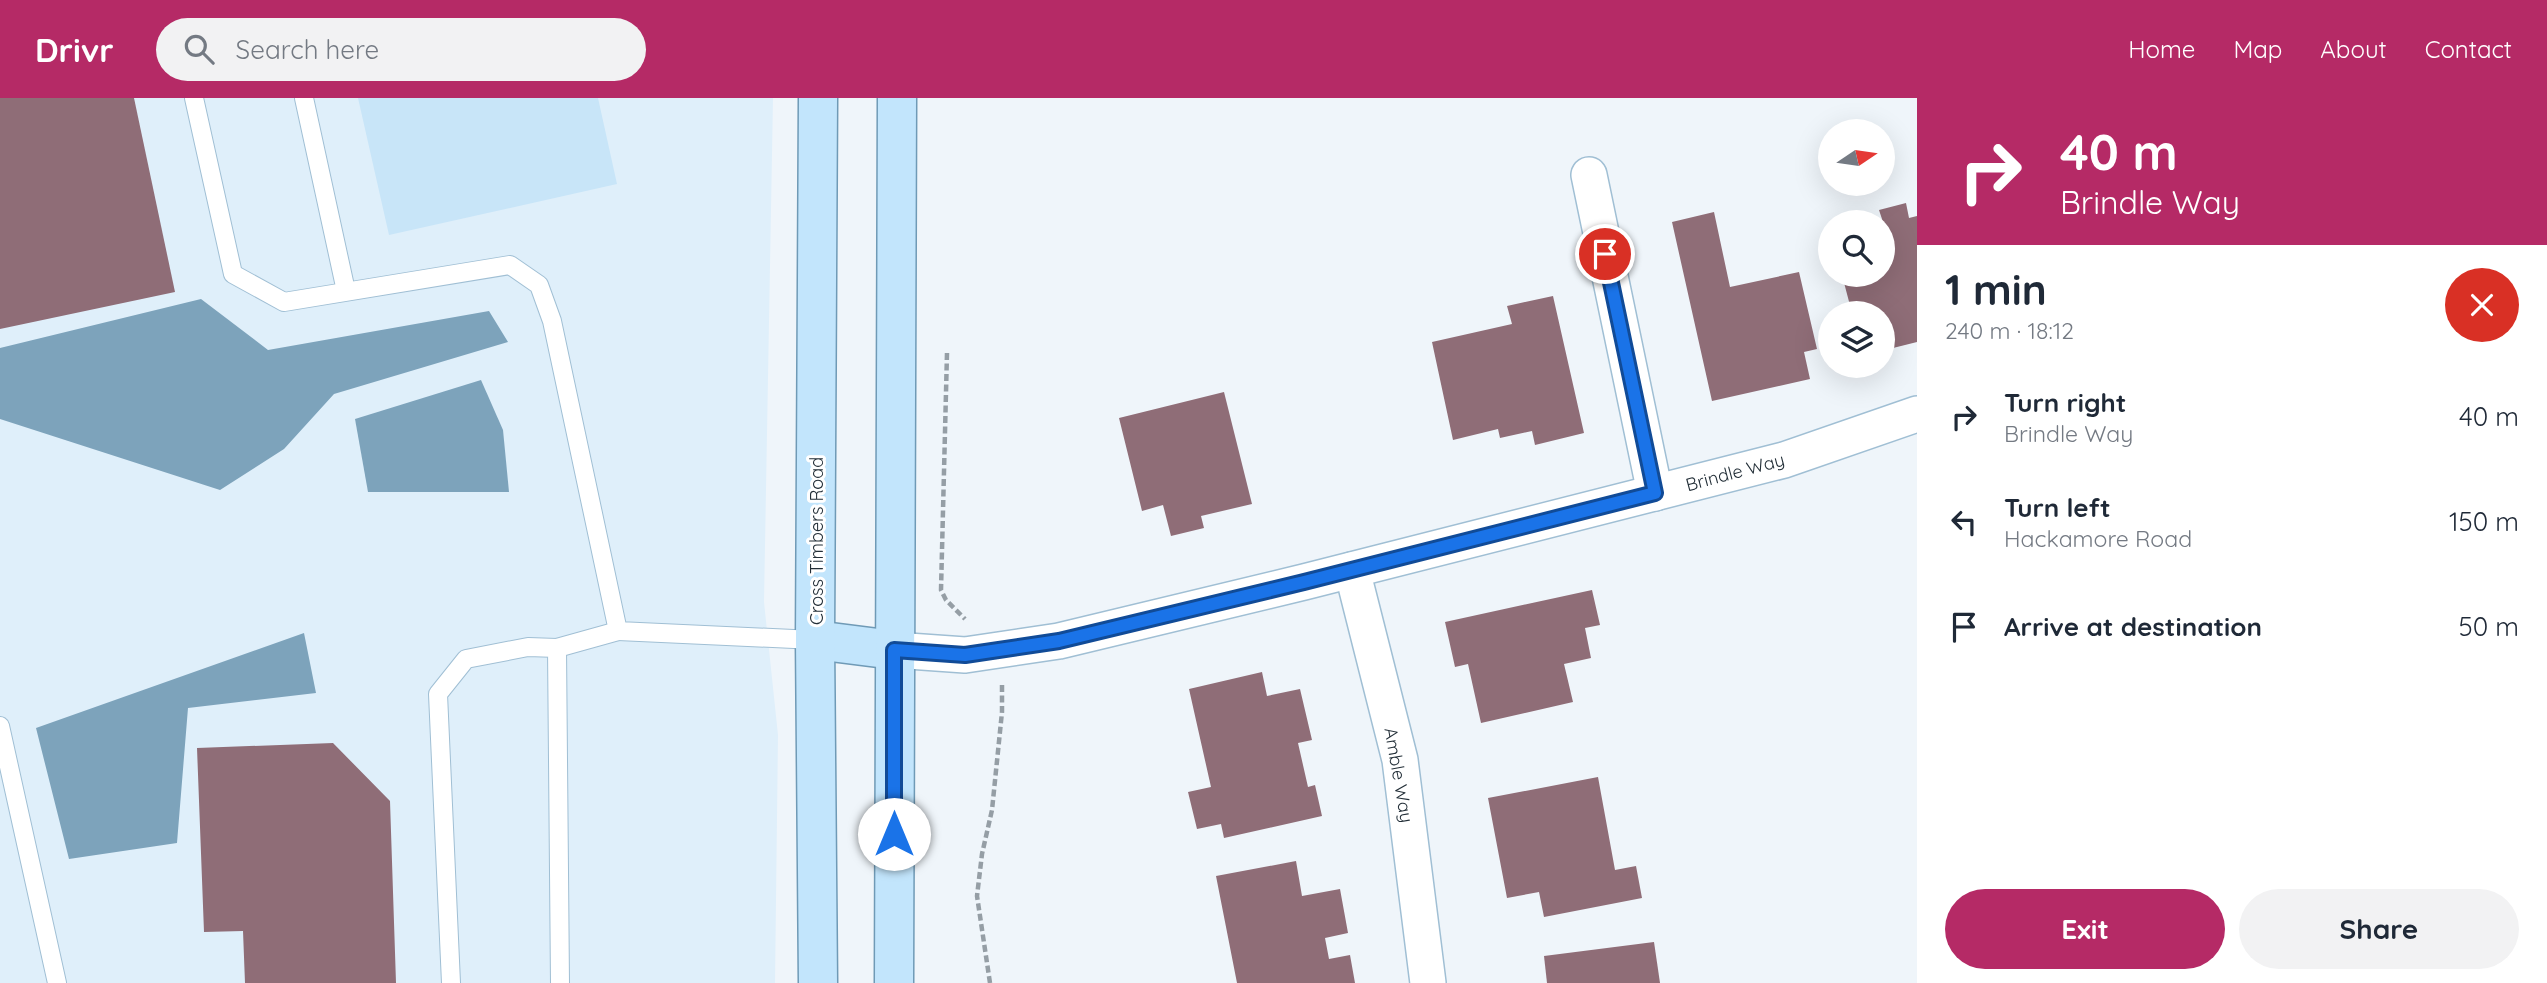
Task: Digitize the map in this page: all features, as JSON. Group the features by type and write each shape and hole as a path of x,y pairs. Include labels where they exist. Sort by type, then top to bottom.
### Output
{"main road":[{"name":"Cross Timbers Road","path":"818,98 815,640 818,983"},
{"path":"894,983 897,98"},
{"path":"815,640 894,650"}],"street":[{"path":"1589,175 1655,493"},
{"name":"Brindle Way","path":"894,650 965,655 1059,641 1784,460 1917,414"},
{"name":"Amble Way","path":"1352,570 1400,760 1428,983"}],"lane":[{"path":"194,98 233,274 284,302 510,265 539,285 552,321 618,631"},
{"path":"304,98 346,291"},
{"path":"451,983 438,694 466,659 528,648 557,648 618,631 815,640"},
{"path":"557,648 560,983"},
{"path":"0,726 57,983"}],"shaded area":[{"path":"0,98 773,98 764,602 778,735 775,983 0,983"},
{"path":"358,98 598,98 617,184 389,235"},
{"path":"201,299 268,350 489,311 508,342 334,394 284,449 220,490 0,419 0,348"},
{"path":"481,380 503,430 509,492 368,492 355,419"},
{"path":"304,633 316,693 188,708 177,843 69,859 36,728"}],"building":[{"path":"0,98 134,98 175,292 0,329"},
{"path":"1906,203 1909,218 1917,216 1917,342 1895,348 1895,301 1849,301 1845,287 1895,287 1895,210 1879,210"},
{"path":"1714,212 1730,287 1799,272 1817,349 1804,352 1810,379 1712,401 1672,222"},
{"path":"1553,296 1584,433 1535,445 1532,431 1500,438 1498,429 1453,440 1432,342 1512,324 1507,306"},
{"path":"1224,392 1252,504 1201,516 1204,528 1171,536 1163,505 1142,511 1119,418"},
{"path":"1592,590 1600,625 1585,628 1591,658 1564,664 1573,702 1481,723 1468,664 1455,667 1445,622"},
{"path":"1262,672 1267,696 1300,689 1312,740 1298,743 1308,787 1315,785 1322,816 1224,838 1221,824 1197,829 1188,792 1211,787 1189,689"},
{"path":"333,743 390,801 396,983 245,983 243,931 204,932 197,748"},
{"path":"1598,777 1615,870 1636,866 1642,898 1544,917 1539,892 1507,898 1488,798"},
{"path":"1296,861 1302,896 1340,889 1348,933 1325,938 1329,959 1350,955 1355,983 1237,983 1216,876"},
{"path":"1654,942 1660,983 1547,983 1544,956"}],"route":[{"path":"894,834 894,650 965,655 1059,641 1655,493 1605,254"}]}
